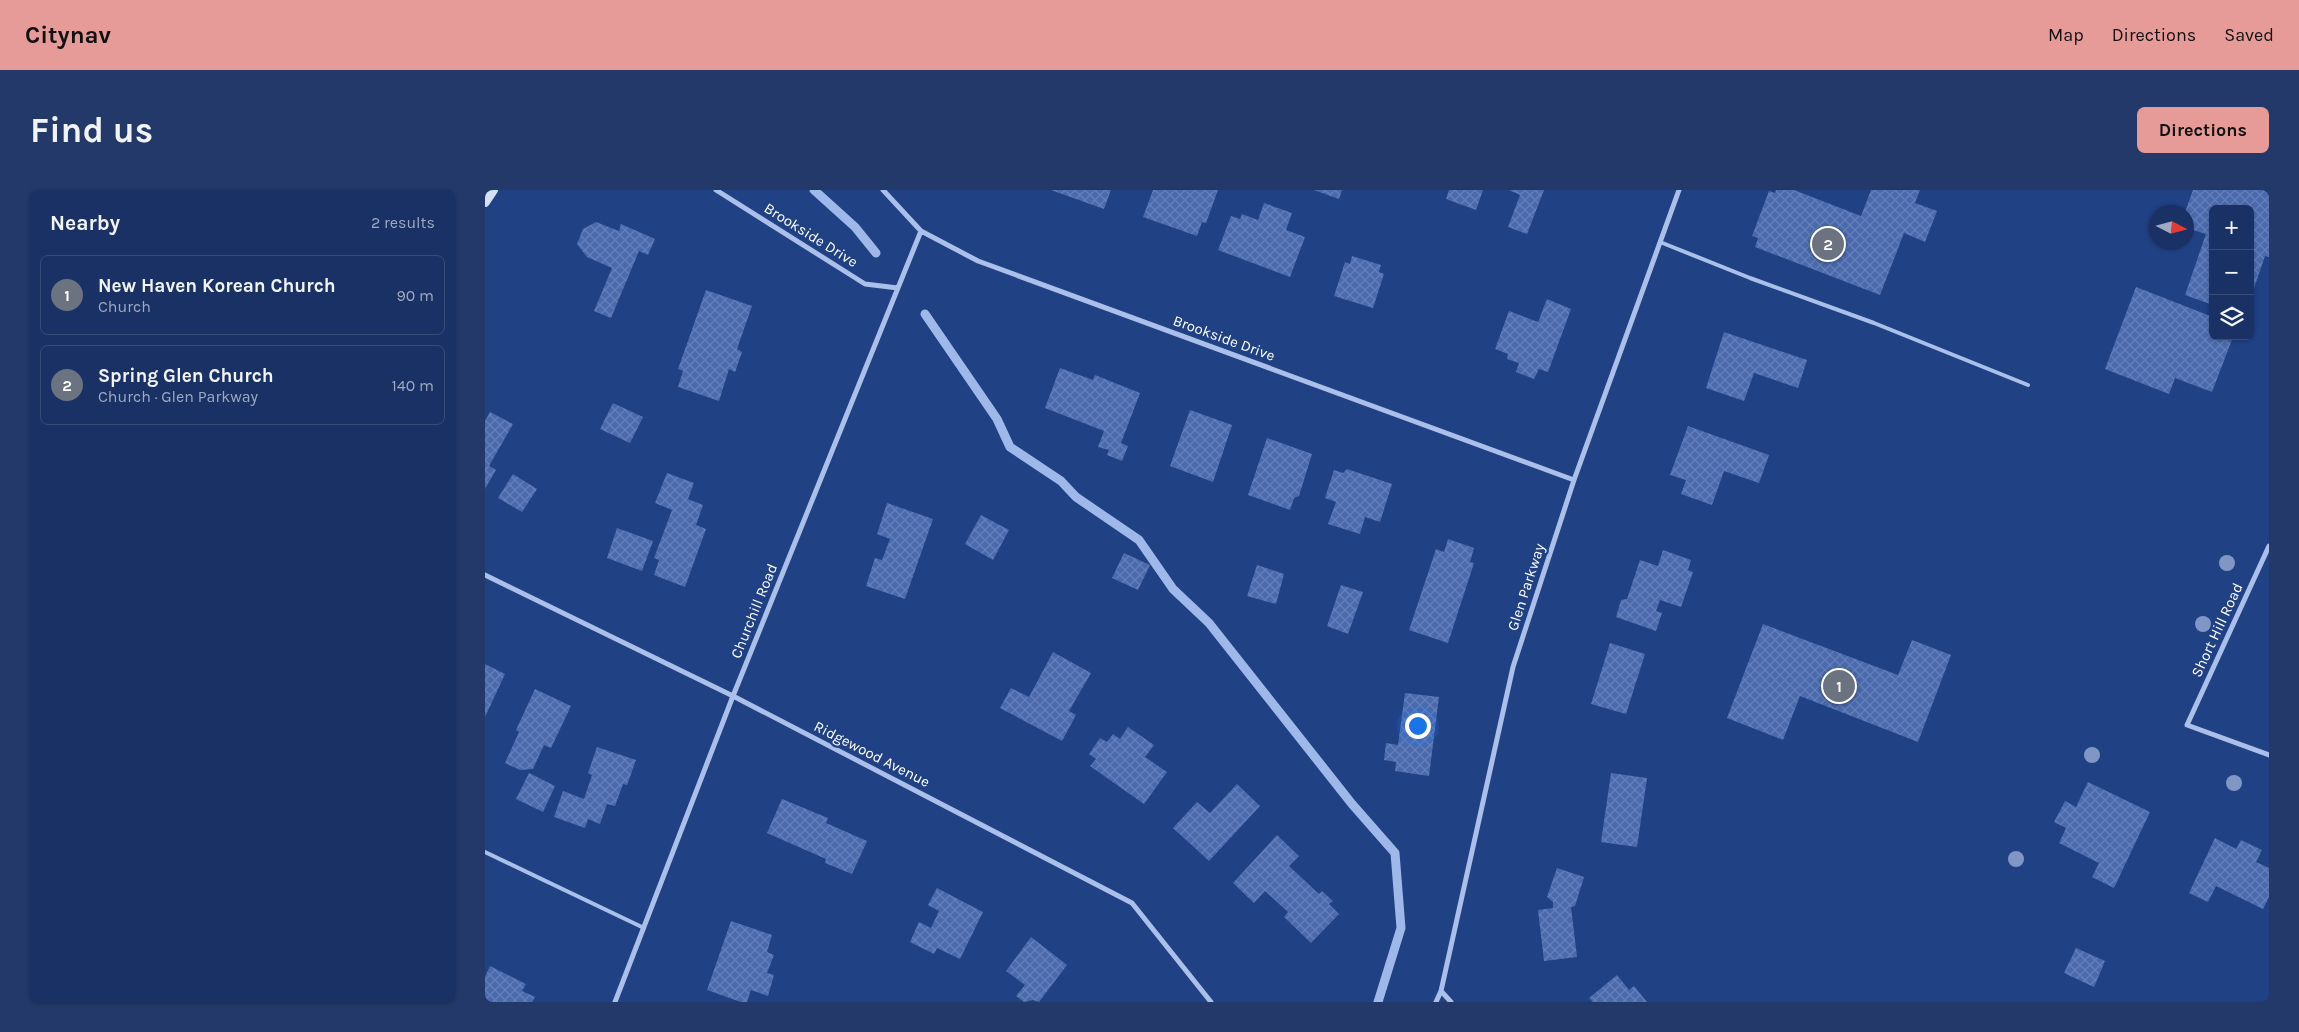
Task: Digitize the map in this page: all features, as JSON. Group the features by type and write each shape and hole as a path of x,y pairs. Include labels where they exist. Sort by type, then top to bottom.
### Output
{"main road":[{"path":"485,202 493,190"}],"street":[{"name":"Brookside Drive","path":"716,190 865,284 898,288"},
{"name":"Brookside Drive","path":"883,190 921,231 978,262 1575,480"},
{"name":"Glen Parkway","path":"1436,1002 1441,991 1513,667 1575,480 1679,190"},
{"name":"Churchill Road","path":"615,1002 733,696 921,231"},
{"name":"Short Hill Road","path":"2269,546 2187,725 2269,755"},
{"name":"Ridgewood Avenue","path":"485,575 733,696 1132,904 1211,1002"},
{"path":"1441,991 1451,1002"}],"lane":[{"path":"1660,242 1750,278 1874,323 2027,385"},
{"path":"485,852 644,928"}],"building":[{"path":"1051,190 1111,190 1104,209"},
{"path":"1153,190 1218,190 1206,223 1202,222 1197,236 1143,217"},
{"path":"1314,190 1342,190 1339,199"},
{"path":"1449,190 1483,190 1476,210 1446,199"},
{"path":"1509,190 1544,190 1527,234 1508,227 1520,195"},
{"path":"1776,190 1794,190 1861,216 1871,190 1920,190 1915,203 1937,211 1925,242 1904,233 1880,295 1755,247 1758,238 1752,236 1769,191 1775,193"},
{"path":"2193,190 2269,190 2269,257 2265,256 2254,288 2254,205 2209,205 2209,304 2185,295 2206,234 2194,230 2194,205 2188,205"},
{"path":"1264,203 1292,213 1286,230 1305,237 1290,277 1218,250 1231,216 1240,219 1242,214 1258,220"},
{"path":"596,222 619,231 621,224 655,239 648,255 639,251 611,318 594,311 612,268 587,257 577,244 583,229"},
{"path":"1352,256 1381,265 1379,272 1384,274 1373,308 1334,296 1345,262 1350,264"},
{"path":"2136,287 2209,315 2209,340 2232,340 2212,392 2175,378 2169,394 2105,369"},
{"path":"706,290 752,306 737,349 742,352 735,372 729,369 719,401 678,387 683,371 678,369"},
{"path":"1547,299 1571,309 1548,372 1539,369 1534,379 1516,372 1519,363 1507,359 1508,354 1495,349 1509,311 1538,322"},
{"path":"1724,332 1807,360 1798,388 1754,373 1744,401 1706,388"},
{"path":"1060,368 1093,380 1095,375 1140,393 1121,443 1128,446 1122,461 1107,455 1109,450 1098,447 1104,431 1045,408"},
{"path":"613,403 643,417 630,443 600,429"},
{"path":"1190,410 1232,425 1213,482 1170,466"},
{"path":"490,412 513,424 489,466 496,470 485,489 485,421"},
{"path":"1688,426 1769,455 1759,483 1724,471 1712,505 1681,494 1686,480 1670,475"},
{"path":"1267,438 1312,454 1299,496 1294,498 1290,510 1248,495"},
{"path":"1347,469 1392,484 1380,522 1365,517 1360,534 1328,524 1336,502 1325,498 1334,470 1343,473"},
{"path":"667,473 694,483 688,499 703,505 696,525 706,529 685,587 654,575 659,560 654,558 672,510 655,503"},
{"path":"513,474 537,489 522,512 498,498"},
{"path":"887,503 933,519 905,599 866,586 875,558 882,560 890,539 877,534"},
{"path":"981,515 1009,530 993,560 965,544"},
{"path":"617,528 653,541 642,571 607,558"},
{"path":"1448,539 1474,548 1470,562 1474,563 1448,643 1409,630 1436,549 1444,552"},
{"path":"1663,550 1691,560 1688,570 1693,572 1681,607 1660,600 1656,611 1662,613 1656,631 1616,617 1621,600 1627,599 1640,560 1658,566"},
{"path":"1124,553 1150,565 1138,590 1112,578"},
{"path":"1257,565 1284,574 1276,604 1247,596"},
{"path":"1341,585 1363,592 1348,634 1327,626"},
{"path":"1763,624 1898,675 1912,640 1951,655 1918,742 1800,696 1783,740 1727,718"},
{"path":"1610,643 1645,654 1626,714 1591,704"},
{"path":"1053,652 1091,673 1069,711 1076,715 1062,741 1000,708 1011,688 1029,697"},
{"path":"485,664 505,674 485,717"},
{"path":"535,689 571,706 551,748 544,745 533,769 520,770 505,763 519,732 516,730"},
{"path":"1405,693 1439,697 1429,776 1395,771 1396,762 1384,760 1386,743 1398,745"},
{"path":"1128,727 1154,745 1145,757 1167,772 1144,804 1090,766 1096,759 1089,754 1100,738 1107,742 1113,734 1120,739"},
{"path":"597,747 636,760 627,785 623,784 615,806 607,804 600,824 588,819 585,828 554,817 563,791 584,799 592,775 588,773"},
{"path":"529,773 555,786 543,812 516,799"},
{"path":"1611,773 1647,778 1637,847 1601,842"},
{"path":"2088,782 2150,812 2114,888 2092,877 2099,863 2059,843 2066,828 2054,822 2065,801 2076,807"},
{"path":"1237,784 1260,806 1209,861 1173,828 1197,802 1210,813"},
{"path":"782,799 828,818 826,823 867,841 852,874 825,863 826,859 767,833"},
{"path":"1277,835 1299,856 1289,866 1319,894 1322,891 1333,901 1329,904 1339,914 1311,943 1284,917 1288,912 1265,891 1254,903 1233,883"},
{"path":"2215,838 2236,849 2241,840 2262,850 2256,862 2269,868 2269,897 2263,909 2216,886 2208,902 2189,893"},
{"path":"1557,868 1584,877 1575,906 1571,907 1577,957 1544,961 1538,910 1553,908 1553,902 1547,897"},
{"path":"937,888 983,912 960,959 937,948 934,954 910,942 919,922 931,928 939,911 928,905"},
{"path":"731,921 772,935 767,952 774,955 767,973 774,975 768,996 751,990 747,1002 741,1002 707,990"},
{"path":"1031,937 1067,965 1039,1002 1033,1000 1024,1002 1016,996 1025,985 1006,971"},
{"path":"2076,948 2105,961 2094,987 2064,973"},
{"path":"490,966 526,984 522,991 535,997 532,1002 485,1002 485,977"},
{"path":"1617,975 1629,990 1634,986 1647,1002 1593,1002 1589,998"}],"waterway":[{"path":"814,190 855,227 876,253"},
{"path":"925,314 997,419 1010,447 1061,481 1076,497 1139,540 1173,589 1209,623 1352,804 1395,853 1401,928 1378,1002"}],"place":[{"name":"Spring Glen Church","path":"1828,244"},
{"name":"New Haven Korean Church","path":"1839,686"}]}
